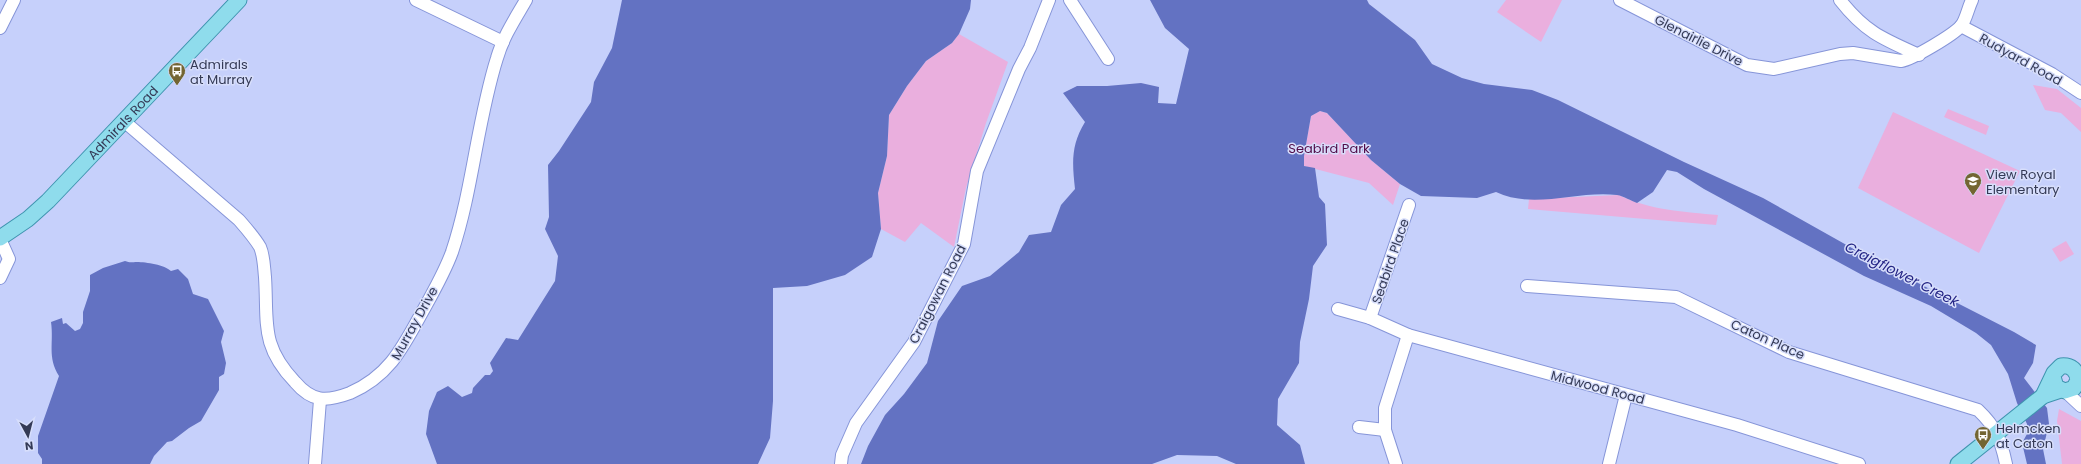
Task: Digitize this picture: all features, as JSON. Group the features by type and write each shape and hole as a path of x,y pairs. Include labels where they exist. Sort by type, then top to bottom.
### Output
{"main road":[{"name":"Admirals Road","path":"0,238 28,219 48,201 125,122 239,0"},
{"path":"1958,464 2043,396 2071,379 2081,359"},
{"path":"2043,396 2053,377 2054,383 2071,379"}],"street":[{"path":"0,28 14,0"},
{"path":"416,0 503,42"},
{"name":"Murray Drive","path":"320,400 334,398 358,389 382,374 393,362 435,288 451,253 463,212 480,123 503,42 526,0"},
{"name":"Craigowan Road","path":"841,464 842,455 856,422 914,342 964,244 977,172 1049,0"},
{"path":"1070,0 1108,59"},
{"name":"Glenairlie Drive","path":"1620,0 1747,65 1774,69 1840,54 1853,53 1901,61 1919,55 1961,26"},
{"path":"1840,0 1862,26 1892,43 1919,55"},
{"path":"1961,26 1972,0"},
{"name":"Rudyard Road","path":"1961,26 2052,74 2081,93"},
{"path":"125,122 239,220 260,248 264,264 265,325 275,356 295,382 307,393 320,400 315,464"},
{"name":"Seabird Place","path":"1370,318 1409,205"},
{"path":"0,238 9,259 0,278"},
{"name":"Caton Place","path":"1527,286 1676,297 1789,352 1978,410 1990,421 1997,432"},
{"name":"Midwood Road","path":"1338,309 1370,318 1408,335 1737,425 1859,464"},
{"path":"1396,464 1385,430 1385,408 1408,335"},
{"path":"2071,379 2081,399"},
{"path":"2071,379 2081,406"},
{"path":"1609,464 1626,395"},
{"path":"1359,427 1385,430"},
{"path":"1997,432 2006,464"}],"green space":[{"path":"1506,0 1562,0 1541,42 1497,12"},
{"path":"959,34 1008,62 986,123 966,188 954,247 921,223 905,242 881,229 878,193 887,156 889,115 907,86 926,61 952,43"},
{"path":"2033,85 2057,89 2081,108 2081,132 2061,113 2045,110"},
{"path":"1948,109 1989,126 1986,135 1944,117"},
{"name":"Seabird Park","path":"1320,111 1327,113 1371,160 1400,184 1393,205 1369,183 1304,166 1304,156 1311,116"},
{"path":"1893,112 2020,171 1979,253 1858,188"},
{"path":"1619,195 1642,204 1655,207 1718,215 1716,225 1528,209 1529,199"},
{"path":"2066,241 2074,254 2060,262 2052,249"},
{"path":"2059,409 2081,421 2081,464 2062,464 2057,421"}],"water":[{"path":"622,0 971,0 970,9 959,34 952,43 926,61 907,86 889,115 887,156 878,193 881,229 872,257 845,275 807,286 773,288 773,401 770,438 758,464 437,464 426,434 429,411 437,392 448,386 462,397 472,393 473,388 485,375 490,375 493,371 490,363 506,338 518,340 555,281 558,256 545,229 549,217 548,165 591,102 594,82 612,48"},
{"path":"1150,0 1367,0 1369,4 1415,40 1432,64 1462,78 1484,84 1532,90 1558,100 1684,162 1763,198 1875,261 2014,332 2036,345 2033,363 2024,378 2047,408 2049,424 2043,449 2046,464 2027,464 2022,443 2027,434 2027,424 2017,403 2008,374 1991,345 1976,333 1931,306 1864,276 1704,189 1677,172 1667,170 1653,192 1637,203 1625,197 1602,194 1541,200 1511,197 1496,192 1477,198 1421,196 1400,184 1371,160 1327,113 1320,111 1311,116 1304,156 1304,166 1315,168 1319,197 1325,204 1327,245 1313,266 1309,299 1300,342 1299,363 1278,399 1277,425 1300,445 1305,464 1236,464 1217,456 1177,455 1152,464 861,464 868,446 885,415 904,394 927,363 938,321 962,286 990,276 1019,252 1029,235 1051,232 1061,205 1075,189 1073,162 1075,146 1080,130 1085,122 1063,93 1077,86 1107,86 1141,83 1159,87 1158,103 1176,104 1189,49 1165,28"},
{"path":"125,261 155,264 171,271 178,269 188,279 193,294 208,299 224,331 221,342 226,363 224,374 219,377 219,390 201,421 172,441 167,442 154,456 150,464 42,464 42,459 38,453 38,436 59,376 55,369 52,356 51,322 62,318 63,324 66,323 75,331 80,329 83,323 83,312 90,291 90,275 103,268"}],"place":[{"name":"Admirals at Murray","path":"177,86"},
{"name":"View Royal Elementary","path":"1973,196"},
{"name":"Helmcken at Caton","path":"1983,450"}],"water label":[{"name":"Craigflower Creek","path":"1902,274"}]}
